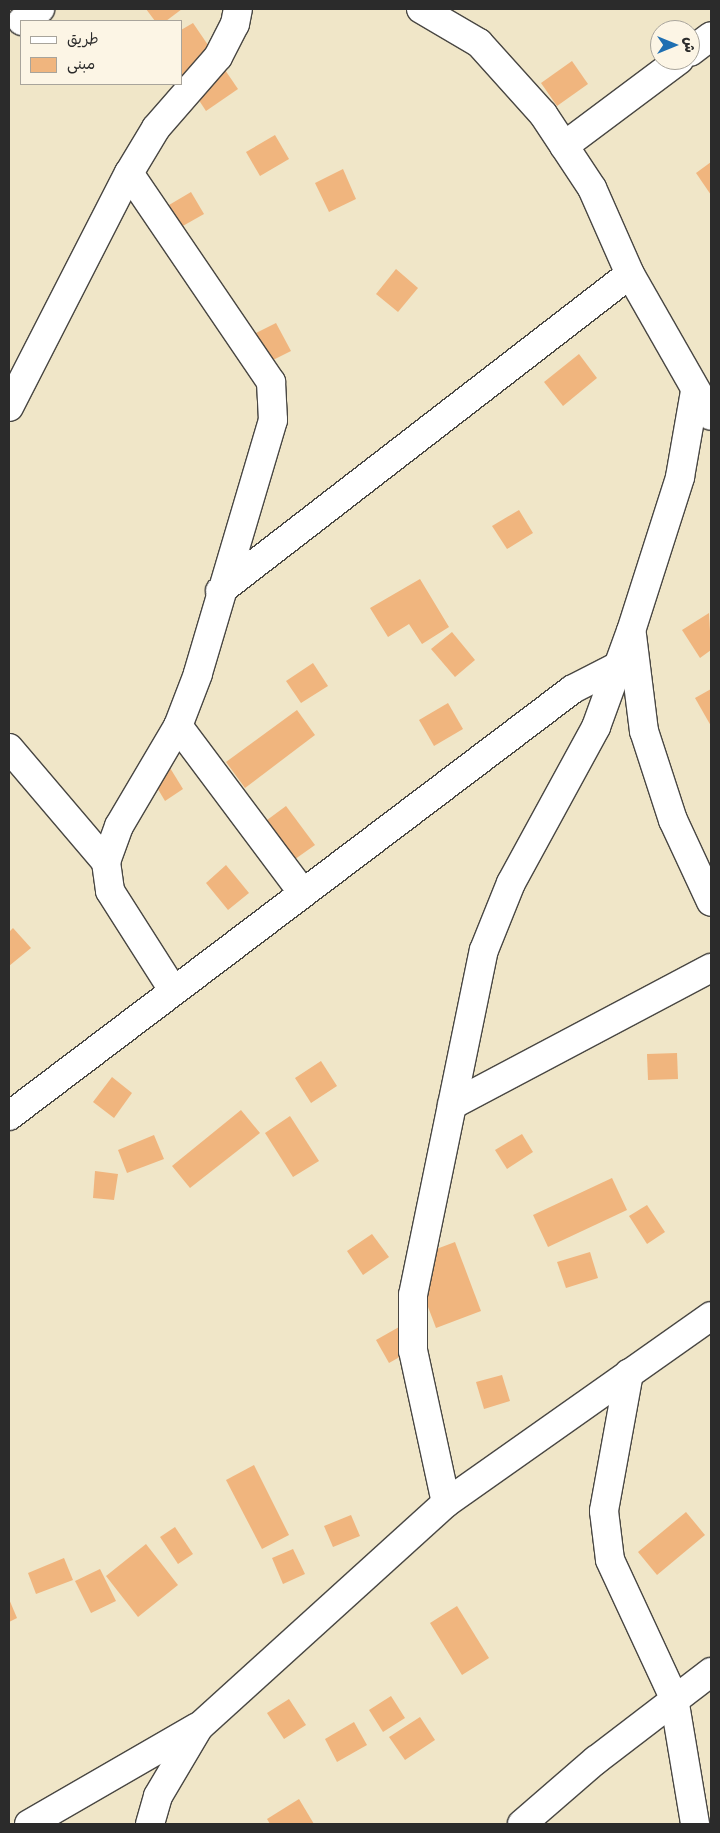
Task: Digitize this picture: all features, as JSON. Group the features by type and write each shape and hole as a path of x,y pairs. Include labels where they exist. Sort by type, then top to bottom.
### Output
{"street":[{"path":"23,20 40,9"},
{"path":"9,407 128,173 156,128 218,57 235,24 238,9"},
{"path":"420,9 479,43 543,114 592,188 630,274 695,391 711,416"},
{"path":"9,30 20,22"},
{"path":"700,44 711,36"},
{"path":"564,146 666,70"},
{"path":"128,173 271,382 273,420 220,591 198,674 178,726 119,826 106,862 110,891 173,990"},
{"path":"220,591 630,274"},
{"path":"446,1502 413,1351 413,1295 484,950 511,882 596,727 631,631 680,477 695,391"},
{"path":"631,631 644,731 673,820 711,902"},
{"path":"9,1116 302,892 573,689 618,666"},
{"path":"178,726 302,892"},
{"path":"9,748 106,862"},
{"path":"452,1106 711,968"},
{"path":"28,1824 199,1727 446,1502 711,1316"},
{"path":"629,1373 604,1511 610,1560 674,1698 695,1824"},
{"path":"522,1824 674,1698 711,1672"},
{"path":"150,1824 158,1796 199,1727"}],"building":[{"path":"146,9 182,9 167,20 154,20"},
{"path":"193,23 238,89 206,111 182,75 182,29"},
{"path":"572,61 588,84 557,106 541,83"},
{"path":"275,135 289,159 260,176 246,152"},
{"path":"711,162 711,195 696,173"},
{"path":"343,169 356,199 329,212 315,183"},
{"path":"191,192 204,214 181,227 169,205"},
{"path":"396,269 418,288 398,312 376,294"},
{"path":"276,323 291,351 267,363 252,335"},
{"path":"579,354 597,378 563,406 544,382"},
{"path":"519,510 533,533 507,549 492,526"},
{"path":"420,579 449,627 422,644 409,624 388,637 370,608"},
{"path":"709,613 711,650 700,658 682,630"},
{"path":"452,632 475,660 455,677 431,649"},
{"path":"313,663 328,686 301,703 286,681"},
{"path":"711,689 711,726 695,698"},
{"path":"448,703 463,729 434,746 419,720"},
{"path":"297,710 315,735 245,788 226,762"},
{"path":"167,763 183,789 165,801 149,774"},
{"path":"286,806 315,845 291,862 263,823"},
{"path":"226,865 249,893 228,910 206,883"},
{"path":"13,928 31,948 9,966 9,932"},
{"path":"677,1053 678,1079 648,1080 647,1054"},
{"path":"321,1061 337,1086 311,1103 295,1078"},
{"path":"112,1077 132,1093 114,1118 93,1102"},
{"path":"241,1110 260,1133 190,1188 172,1166"},
{"path":"290,1116 319,1161 293,1177 265,1133"},
{"path":"522,1134 533,1152 507,1169 495,1150"},
{"path":"154,1135 164,1159 127,1173 118,1150"},
{"path":"95,1171 118,1174 114,1200 93,1198"},
{"path":"612,1178 627,1210 548,1247 533,1215"},
{"path":"647,1205 665,1232 647,1244 629,1216"},
{"path":"372,1234 389,1257 363,1275 347,1251"},
{"path":"455,1242 481,1311 436,1328 410,1259"},
{"path":"590,1252 598,1278 566,1288 557,1262"},
{"path":"399,1327 412,1350 389,1363 376,1340"},
{"path":"502,1375 510,1401 484,1409 476,1382"},
{"path":"254,1465 289,1535 262,1549 226,1480"},
{"path":"686,1512 705,1535 657,1575 638,1552"},
{"path":"351,1515 360,1536 333,1547 324,1526"},
{"path":"175,1527 193,1554 178,1564 160,1537"},
{"path":"146,1544 178,1585 138,1617 106,1576"},
{"path":"293,1549 305,1574 283,1584 272,1558"},
{"path":"64,1558 73,1580 36,1594 28,1573"},
{"path":"100,1569 116,1601 91,1613 75,1581"},
{"path":"9,1599 17,1618 9,1622"},
{"path":"457,1606 489,1658 462,1675 430,1623"},
{"path":"391,1696 405,1718 383,1732 369,1710"},
{"path":"289,1699 306,1725 284,1739 267,1713"},
{"path":"420,1717 435,1740 405,1760 389,1737"},
{"path":"354,1722 367,1745 337,1762 325,1739"},
{"path":"299,1799 314,1824 270,1824 267,1819"}]}
